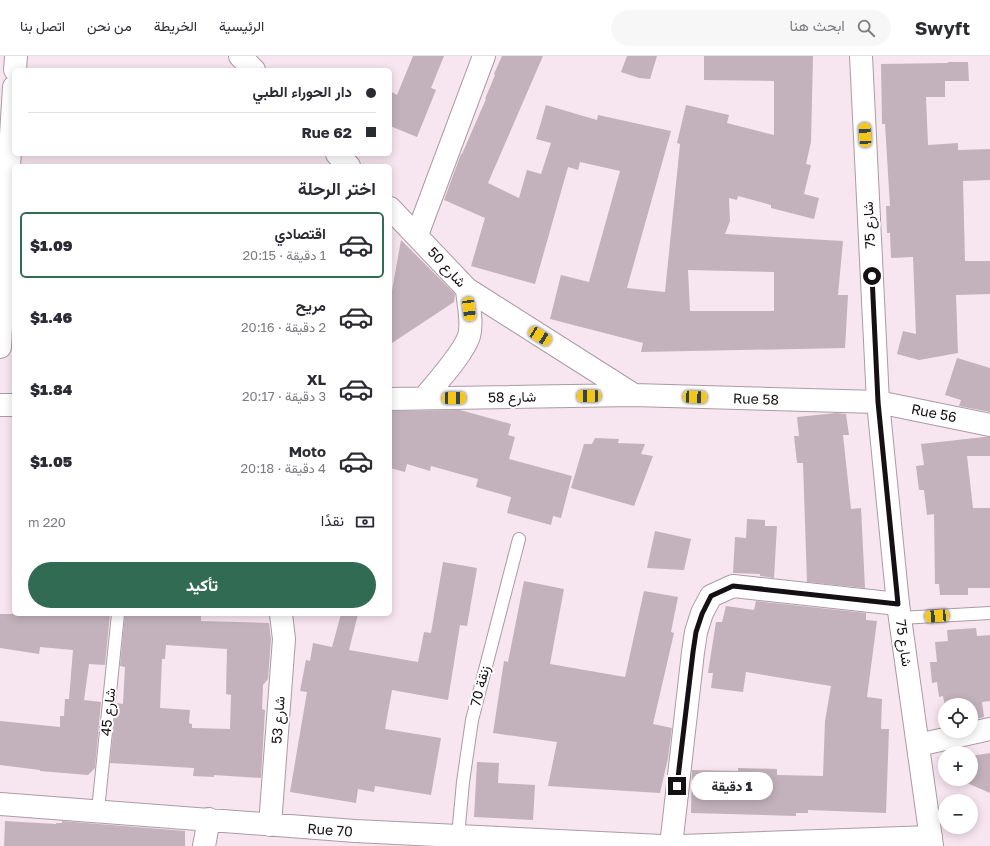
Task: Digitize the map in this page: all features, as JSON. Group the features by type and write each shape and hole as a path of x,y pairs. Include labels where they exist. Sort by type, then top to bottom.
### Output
{"street":[{"path":"15,68 16,56"},
{"path":"240,56 252,68"},
{"path":"417,235 484,56"},
{"name":"شارع 75","path":"861,56 878,402 899,611 931,842"},
{"path":"0,347 12,152"},
{"path":"339,156 347,164"},
{"name":"شارع 50","path":"392,210 467,290 634,395"},
{"path":"424,398 460,353 469,335 470,322 467,290"},
{"name":"Rue 58","path":"634,395 878,402"},
{"name":"شارع 58","path":"392,399 634,395"},
{"name":"Rue 56","path":"878,402 990,425"},
{"path":"0,405 12,405"},
{"path":"671,846 696,632 702,614 711,596 733,586 899,611"},
{"name":"شارع 53","path":"270,826 284,640 281,616"},
{"path":"918,745 990,729"},
{"name":"Rue 70","path":"0,804 210,819 270,826 353,839 458,836 569,844 662,846"},
{"path":"204,846 210,819"},
{"path":"682,846 931,842"}],"lane":[{"name":"زنقة 70","path":"458,836 463,782 472,720 519,539"},
{"path":"899,611 990,613"},
{"name":"شارع 45","path":"98,810 118,616"}],"building":[{"path":"413,56 444,56 431,88 436,90 417,137 392,127 392,92 397,95"},
{"path":"502,56 543,56 488,183 519,198 527,170 541,174 551,143 536,139 546,105 597,120 598,115 671,131 627,288 665,292 680,144 677,143 686,105 729,115 727,123 774,135 774,81 704,80 704,56 813,56 811,142 806,164 811,165 804,194 819,198 814,219 771,208 771,205 738,196 737,200 729,198 730,221 725,234 843,241 838,295 848,295 845,348 641,352 643,343 550,319 561,275 589,282 620,171 580,162 578,170 568,167 535,284 471,266 485,218 444,200 461,154 486,99 495,75 494,74","holes":["688,270 774,272 774,311 690,311"]},
{"path":"627,56 657,56 650,79 639,78 621,72"},
{"path":"968,62 969,81 945,81 945,97 926,97 928,145 958,143 958,150 990,149 990,180 963,181 965,261 990,261 990,294 956,295 958,353 919,360 897,354 903,331 916,334 913,257 891,258 890,233 887,233 886,206 890,206 885,124 882,124 881,64"},
{"path":"401,240 455,294 454,302 392,343 392,290"},
{"path":"957,358 990,368 990,412 959,406 961,400 945,395"},
{"path":"460,410 511,424 508,435 515,437 509,459 572,476 561,518 553,516 551,525 507,513 511,497 476,487 478,479 431,466 430,471 407,464 405,472 392,469 392,411"},
{"path":"836,413 846,414 849,435 843,435 851,509 861,508 865,588 807,582 803,463 797,463 794,436 799,436 797,417"},
{"path":"990,437 990,456 967,456 973,508 990,508 990,588 968,588 968,595 940,595 939,584 935,584 934,514 927,515 924,490 919,490 916,466 924,465 921,444"},
{"path":"595,438 619,439 618,443 645,444 641,454 653,456 634,506 571,488 584,444 592,444"},
{"path":"747,519 765,520 765,526 777,526 774,578 760,576 760,574 733,573 735,537 746,538"},
{"path":"655,531 691,539 684,570 647,568"},
{"path":"443,562 477,568 467,626 460,625 448,700 392,690 385,729 441,738 431,795 375,786 374,792 358,789 356,803 290,792 307,692 300,691 306,660 310,661 313,643 332,647 340,616 358,616 349,650 418,662 424,632 431,633"},
{"path":"524,581 564,589 550,664 625,677 644,591 678,597 671,632 674,633 653,724 672,728 668,758 660,793 548,786 557,742 493,733 504,661 508,662"},
{"path":"756,601 866,613 866,620 877,621 867,697 882,699 881,729 889,729 886,813 808,810 808,813 796,813 796,816 691,813 692,770 738,771 738,768 777,769 777,775 823,776 825,721 831,686 746,672 743,692 711,688 713,673 708,673 716,622 722,622 726,606 754,610"},
{"path":"0,614 12,614 12,616 110,616 105,665 89,664 84,700 101,702 95,768 88,775 40,771 0,765 0,721 60,727 60,716 64,716 65,699 69,699 73,650 40,647 39,654 0,648"},
{"path":"125,616 201,616 201,621 269,623 271,639 268,679 263,685 262,709 265,710 261,778 214,775 214,777 193,776 194,768 110,763 116,703 123,704 125,667 120,666","holes":["166,645 227,649 226,694 231,695 230,729 192,728 192,724 189,723 190,710 160,708 162,659 165,659"]},
{"path":"976,628 977,636 990,635 990,701 982,702 984,717 978,718 978,698 939,697 937,682 932,683 930,662 937,662 935,642 948,641 947,630"},
{"path":"990,753 990,793 974,786 978,786 978,755"},
{"path":"477,762 499,763 498,783 535,785 533,820 474,817"},
{"path":"5,821 56,824 62,823 62,821 185,831 185,846 4,846"}],"route":[{"path":"677,786 696,632 702,614 711,596 733,586 898,604 878,402 872,276"}]}
